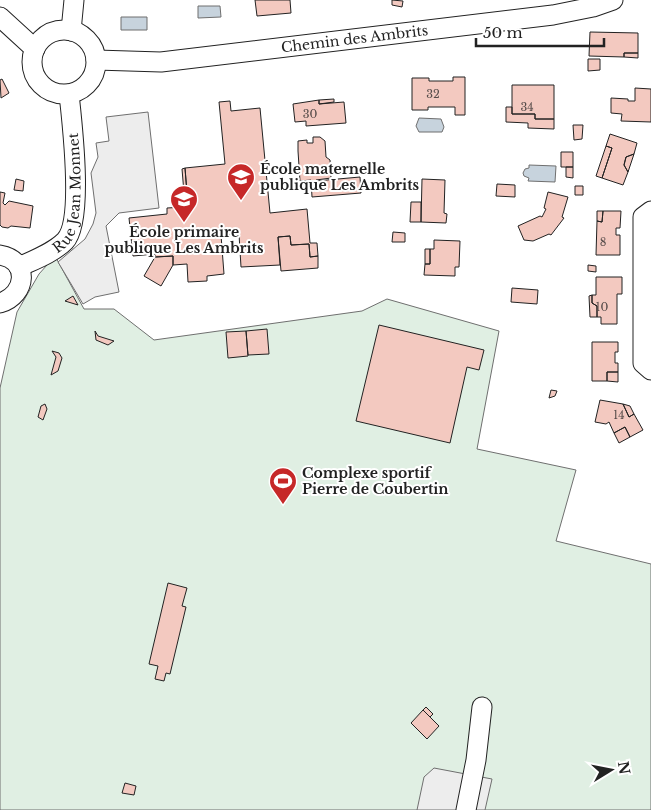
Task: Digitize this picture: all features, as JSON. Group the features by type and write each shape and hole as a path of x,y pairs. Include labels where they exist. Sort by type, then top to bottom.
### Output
{"street":[{"path":"71,31 74,0"},
{"name":"Chemin des Ambrits","path":"96,60 161,62 554,15 593,7 613,0"},
{"path":"0,17 35,49"},
{"path":"61,30 71,31 83,37 92,47 96,60 95,69 92,78 86,86 69,94 59,94 49,91 41,85 35,76 32,67 35,49 42,39 51,33 61,30"},
{"name":"Rue Jean Monnet","path":"19,267 48,253 66,240 72,226 75,204 75,169 69,94"},
{"path":"651,211 644,218 643,364 651,370"},
{"path":"0,254 13,260 19,267 22,277 21,286 16,295 8,301 0,303"},
{"path":"466,810 476,760 482,707"}],"green space":[{"name":"Complexe sportif Pierre de Coubertin","path":"55,256 84,309 114,309 154,340 362,311 387,299 499,331 477,449 576,470 556,541 651,564 651,810 0,810 0,388 17,312 39,274"}],"shaded area":[{"path":"198,6 220,6 221,17 198,18"},
{"path":"121,17 147,17 147,30 121,30"},
{"path":"148,112 159,208 119,213 106,226 119,292 95,297 83,304 58,262 85,239 93,224 96,213 91,173 98,157 96,143 109,141 106,117"},
{"path":"419,118 441,119 444,127 442,132 419,132 416,126"},
{"path":"529,165 556,166 555,182 528,181 529,178 524,176 523,173 525,169 529,168"},
{"path":"434,768 492,779 485,810 417,810 424,777"}],"building":[{"path":"255,0 290,0 291,13 257,16"},
{"path":"392,0 403,1 402,7 392,5"},
{"path":"590,32 638,33 638,53 624,53 624,57 589,56"},
{"path":"624,53 638,53 638,58 624,57"},
{"path":"588,59 600,59 600,70 588,71"},
{"path":"453,77 465,77 465,115 455,115 455,107 428,107 428,110 412,110 412,78 429,78 429,81 453,81"},
{"path":"2,79 9,93 1,98 0,80"},
{"path":"512,85 554,85 554,119 535,119 535,114 512,114"},
{"path":"635,88 651,89 651,122 621,121 622,114 611,113 611,98 635,101"},
{"path":"334,99 334,102 319,104 319,100"},
{"path":"319,100 319,104 344,102 346,123 306,126 306,121 295,122 293,104"},
{"path":"230,101 231,111 260,108 270,213 307,209 310,243 317,243 318,256 310,257 309,244 291,245 290,236 278,237 280,265 241,267 239,234 221,235 224,274 207,276 207,281 188,282 187,264 173,265 173,256 155,257 155,254 133,256 129,218 167,214 167,208 185,207 184,193 187,193 185,168 225,164 219,102"},
{"path":"506,107 512,107 512,114 535,114 535,119 554,119 554,129 528,128 528,123 506,122"},
{"path":"573,125 583,125 582,139 574,140"},
{"path":"610,134 637,143 634,154 626,157 624,165 628,172 623,185 602,178 612,148 606,146"},
{"path":"313,137 320,137 325,141 326,157 330,160 331,178 316,181 360,177 361,193 312,197 311,180 300,181 298,141 307,140 307,143 313,143"},
{"path":"606,146 612,148 602,178 596,176"},
{"path":"561,152 573,152 573,167 561,167"},
{"path":"634,154 628,172 624,165 626,157"},
{"path":"566,167 573,167 573,178 566,177"},
{"path":"185,168 187,193 184,193 182,169"},
{"path":"16,179 24,181 23,191 14,190"},
{"path":"422,179 445,180 444,213 447,214 446,223 421,222"},
{"path":"497,184 515,185 515,197 496,196"},
{"path":"575,186 583,186 583,195 575,195"},
{"path":"0,192 5,193 3,203 5,205 9,201 33,206 30,228 11,226 8,228 0,225"},
{"path":"548,192 568,197 562,217 564,218 551,235 549,234 533,241 524,240 518,226 540,216 542,217 546,209 544,208"},
{"path":"411,202 421,202 421,222 410,222"},
{"path":"597,211 603,211 602,222 597,221"},
{"path":"603,211 621,211 620,228 616,228 616,235 620,235 620,255 596,255 597,221 602,222"},
{"path":"393,232 405,233 405,242 392,242"},
{"path":"290,236 291,245 309,244 310,257 318,256 318,268 281,271 278,237"},
{"path":"434,240 460,241 459,267 455,267 455,276 424,275 425,264 430,264 430,249 434,249"},
{"path":"425,249 430,249 430,264 425,264"},
{"path":"173,256 173,265 161,286 144,276 155,257"},
{"path":"588,265 596,266 596,272 588,271"},
{"path":"596,277 622,277 622,294 617,294 617,324 601,324 601,317 597,317 597,306 592,303 592,295 596,295"},
{"path":"512,288 538,290 537,304 511,302"},
{"path":"592,295 592,303 597,306 597,317 590,317 589,296"},
{"path":"73,296 78,305 65,301"},
{"path":"379,325 484,350 479,370 467,367 450,443 356,421"},
{"path":"267,329 269,354 248,355 246,331"},
{"path":"95,331 98,336 114,341 108,345 96,340"},
{"path":"246,331 248,356 228,358 226,332"},
{"path":"592,342 618,342 618,352 615,352 615,363 618,363 618,372 607,372 607,381 592,381"},
{"path":"52,351 59,353 62,358 58,371 51,375 56,357"},
{"path":"607,372 618,372 618,382 607,381"},
{"path":"551,390 557,391 555,396 549,398"},
{"path":"600,400 623,404 629,417 634,414 643,430 630,437 625,427 614,433 609,422 606,424 595,422"},
{"path":"45,404 47,409 43,420 38,417 41,406"},
{"path":"623,404 630,406 634,414 629,417"},
{"path":"625,427 630,437 619,443 614,433"},
{"path":"168,583 187,588 182,606 186,607 170,674 166,673 164,681 155,679 158,666 149,664"},
{"path":"426,707 433,714 430,717 423,710"},
{"path":"423,710 439,726 427,739 411,723"},
{"path":"125,783 136,786 134,795 122,793"}],"place":[{"name":"École maternelle publique Les Ambrits","path":"241,201"},
{"name":"École primaire publique Les Ambrits","path":"184,223"},
{"name":"Complexe sportif Pierre de Coubertin","path":"283,505"}]}
